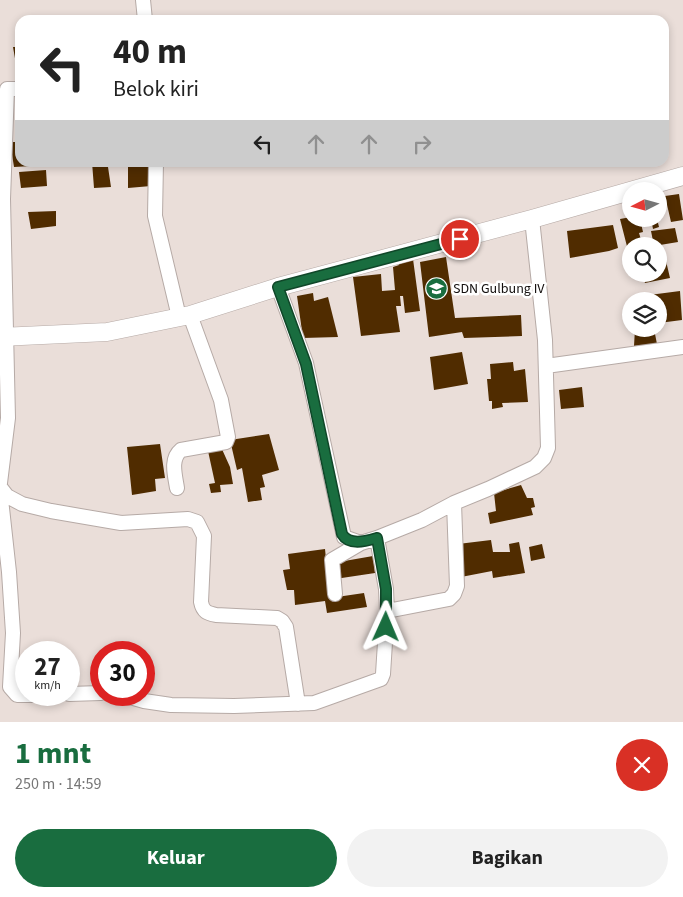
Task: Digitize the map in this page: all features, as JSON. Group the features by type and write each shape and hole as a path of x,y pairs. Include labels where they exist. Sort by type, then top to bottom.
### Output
{"street":[{"path":"143,0 144,15"},
{"path":"9,89 3,199 3,337 8,418 0,487 5,572 13,633 10,687 15,693"},
{"path":"156,167 154,216 185,316 221,400 228,438 226,442 181,450 176,455 174,461 177,488"},
{"path":"3,337 107,332 185,316 278,287 532,219 683,176"},
{"path":"335,594 332,560 361,543 422,520 454,503 535,467 544,458 548,448 545,340 532,219"},
{"path":"278,287 306,364 342,534 347,539 361,543"},
{"path":"546,366 683,347"},
{"path":"0,487 7,496 22,504 51,511 121,523 188,519 197,522 204,536 202,608 207,613 216,615 277,618 282,621 286,627 298,704"},
{"path":"386,611 449,599 454,594 457,586 454,503"},
{"path":"155,703 171,705 234,706 314,703 381,679 383,674 386,589 377,538"}],"building":[{"path":"10,142 15,142 14,167"},
{"path":"92,167 108,167 111,187 94,188"},
{"path":"128,167 150,167 151,186 128,188"},
{"path":"46,170 47,186 21,188 19,172"},
{"path":"679,194 683,220 671,222 668,209 668,196"},
{"path":"56,211 56,226 31,229 28,212"},
{"path":"613,225 618,248 570,258 567,231"},
{"path":"622,228 642,228 643,232 639,233 640,237 625,237"},
{"path":"675,228 678,242 667,244 667,237 652,237 651,231"},
{"name":"SDN Gulbung IV","path":"446,257 455,318 521,315 522,336 464,338 462,332 429,337 420,262"},
{"path":"413,259 420,311 405,313 403,296 400,296 401,306 396,306 400,332 361,336 353,277 381,274 382,291 395,290 393,267 399,265 397,261"},
{"path":"667,265 670,278 667,279"},
{"path":"680,291 682,320 667,322 667,293"},
{"path":"313,293 314,301 328,297 338,337 303,338 297,296"},
{"path":"635,337 656,337 657,344 634,346"},
{"path":"462,352 468,384 434,390 430,357"},
{"path":"513,362 514,371 525,369 528,402 502,403 503,407 492,409 492,401 489,401 487,379 491,379 490,364"},
{"path":"582,387 584,407 561,409 559,390"},
{"path":"269,434 279,470 262,475 265,487 260,488 262,500 248,502 242,468 237,470 230,440"},
{"path":"160,444 165,478 155,479 156,491 132,495 127,447"},
{"path":"221,447 230,467 233,484 220,485 221,492 211,493 209,484 215,483 208,451"},
{"path":"521,485 527,498 533,498 535,507 531,508 533,515 490,524 488,513 496,511 494,493"},
{"path":"491,540 493,552 510,552 509,544 519,542 525,573 493,578 492,571 461,577 458,544"},
{"path":"542,544 545,558 531,561 529,547"},
{"path":"325,549 330,598 364,593 367,607 327,613 325,601 295,605 294,590 287,590 283,570 290,569 288,554"},
{"path":"373,556 375,573 335,579 333,563"}],"place":[{"name":"SDN Gulbung IV","path":"437,288"}],"route":[{"path":"386,627 386,589 377,538 361,543 347,539 342,534 306,364 278,287 460,239"}]}
